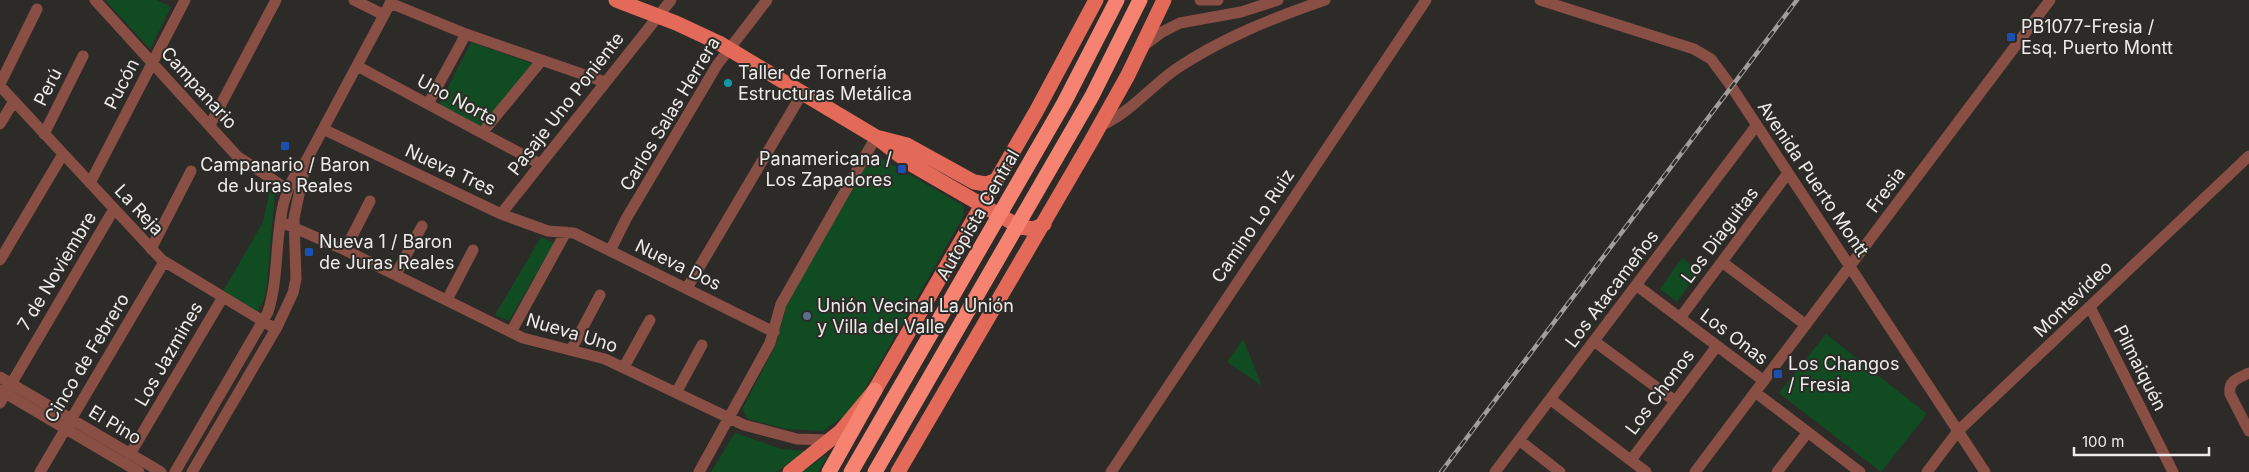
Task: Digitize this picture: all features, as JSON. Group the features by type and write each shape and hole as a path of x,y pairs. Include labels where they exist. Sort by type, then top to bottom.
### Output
{"highway":[{"name":"Autopista Central","path":"851,472 1064,103 1117,0"},
{"path":"875,472 1092,96 1140,0"},
{"path":"829,472 875,390"}],"main road":[{"path":"616,0 695,30 876,137 911,164 1020,227 1039,226"},
{"path":"790,472 832,440 857,414 875,390 986,207 997,180 1096,0"},
{"path":"898,472 1039,226 1100,126 1142,47 1164,0"},
{"path":"876,137 907,145 974,182 986,184 997,180"}],"street":[{"name":"Campanario","path":"95,0 241,159 287,189"},
{"path":"210,125 276,0"},
{"path":"354,0 384,15"},
{"name":"Pasaje Uno Poniente","path":"501,214 671,0"},
{"name":"Carlos Salas Herrera","path":"610,251 631,211 729,49 767,0"},
{"path":"1200,0 1218,0"},
{"path":"1142,47 1162,32 1180,23 1241,12 1278,0"},
{"path":"1100,126 1126,111 1173,72 1206,50 1258,24 1325,0"},
{"name":"Camino Lo Ruiz","path":"1111,472 1426,0"},
{"name":"Avenida Puerto Montt","path":"1540,0 1684,45 1700,52 1717,66 1985,472"},
{"name":"Fresia","path":"1694,472 2050,0"},
{"name":"Pucón","path":"90,183 152,63 181,1"},
{"path":"175,472 264,321 274,290 281,222 287,189 294,175 306,161 391,2 466,34 605,82"},
{"path":"0,85 37,9"},
{"path":"428,104 466,34"},
{"name":"Perú","path":"44,134 83,56"},
{"path":"482,133 542,60"},
{"name":"Uno Norte","path":"356,66 540,164"},
{"name":"La Reja","path":"0,85 164,262 276,329"},
{"path":"687,288 802,92"},
{"path":"0,124 14,101"},
{"name":"Los Atacameños","path":"1495,472 1756,126"},
{"name":"Nueva Tres","path":"323,130 501,214 548,231 566,232"},
{"path":"699,472 774,332 781,304 876,137"},
{"path":"0,260 63,154"},
{"name":"Montevideo","path":"1927,472 1958,431 2249,156"},
{"path":"192,472 276,329 293,293 296,266 294,228 296,206 306,161"},
{"path":"151,249 191,171"},
{"name":"Los Diaguitas","path":"1680,318 1788,173"},
{"path":"345,250 370,201"},
{"name":"7 de Noviembre","path":"4,392 114,209"},
{"name":"Nueva Uno","path":"281,222 396,274 523,338 605,359 728,419 797,439 832,440"},
{"path":"396,274 422,226"},
{"path":"511,332 566,232"},
{"name":"Nueva Dos","path":"566,232 574,233 774,332"},
{"path":"447,300 473,250"},
{"name":"Cinco de Febrero","path":"40,472 164,262"},
{"path":"1722,262 1806,325"},
{"name":"Los Onas","path":"1636,285 1764,381"},
{"path":"571,350 600,295"},
{"name":"Los Jazmines","path":"125,463 223,297"},
{"name":"Pilmaiquén","path":"2090,307 2173,472"},
{"path":"624,367 650,320"},
{"path":"1594,341 1675,401"},
{"path":"676,393 702,345"},
{"name":"Los Chonos","path":"1631,460 1717,346"},
{"path":"2249,373 2234,380 2230,385 2230,394 2249,431"},
{"name":"El Pino","path":"0,377 4,392 69,424 139,472"},
{"path":"1755,392 1855,471"},
{"path":"1550,399 1646,472"},
{"path":"1777,472 1808,432"},
{"path":"1519,440 1560,472"},
{"name":"El Pino","path":"125,463 161,472"}],"green space":[{"path":"105,0 157,0 171,7 150,49"},
{"path":"471,42 533,64 482,128 439,105"},
{"path":"879,157 964,206 963,217 853,410 823,431 786,429 748,419 742,409 776,345 788,300 869,160"},
{"path":"270,190 275,192 267,283 264,300 256,314 222,293 263,222"},
{"path":"541,237 554,243 509,321 495,315"},
{"path":"1682,258 1699,271 1677,302 1660,289"},
{"path":"1826,334 1927,414 1881,472 1779,393"},
{"path":"1243,339 1262,386 1227,362"},
{"path":"735,433 782,449 807,451 776,472 711,472"},
{"path":"829,453 818,472 802,472"}],"railway":[{"path":"1441,472 1797,0"}],"place":[{"name":"PB1077-Fresia / Esq. Puerto Montt","path":"2011,37"},
{"name":"Taller de Tornería Estructuras Metálica","path":"728,83"},
{"name":"Campanario / Baron de Juras Reales","path":"285,146"},
{"name":"Panamericana / Los Zapadores","path":"902,169"},
{"name":"Nueva 1 / Baron de Juras Reales","path":"309,252"},
{"name":"Unión Vecinal La Unión y Villa del Valle","path":"807,316"},
{"name":"Los Changos / Fresia","path":"1778,374"}]}
